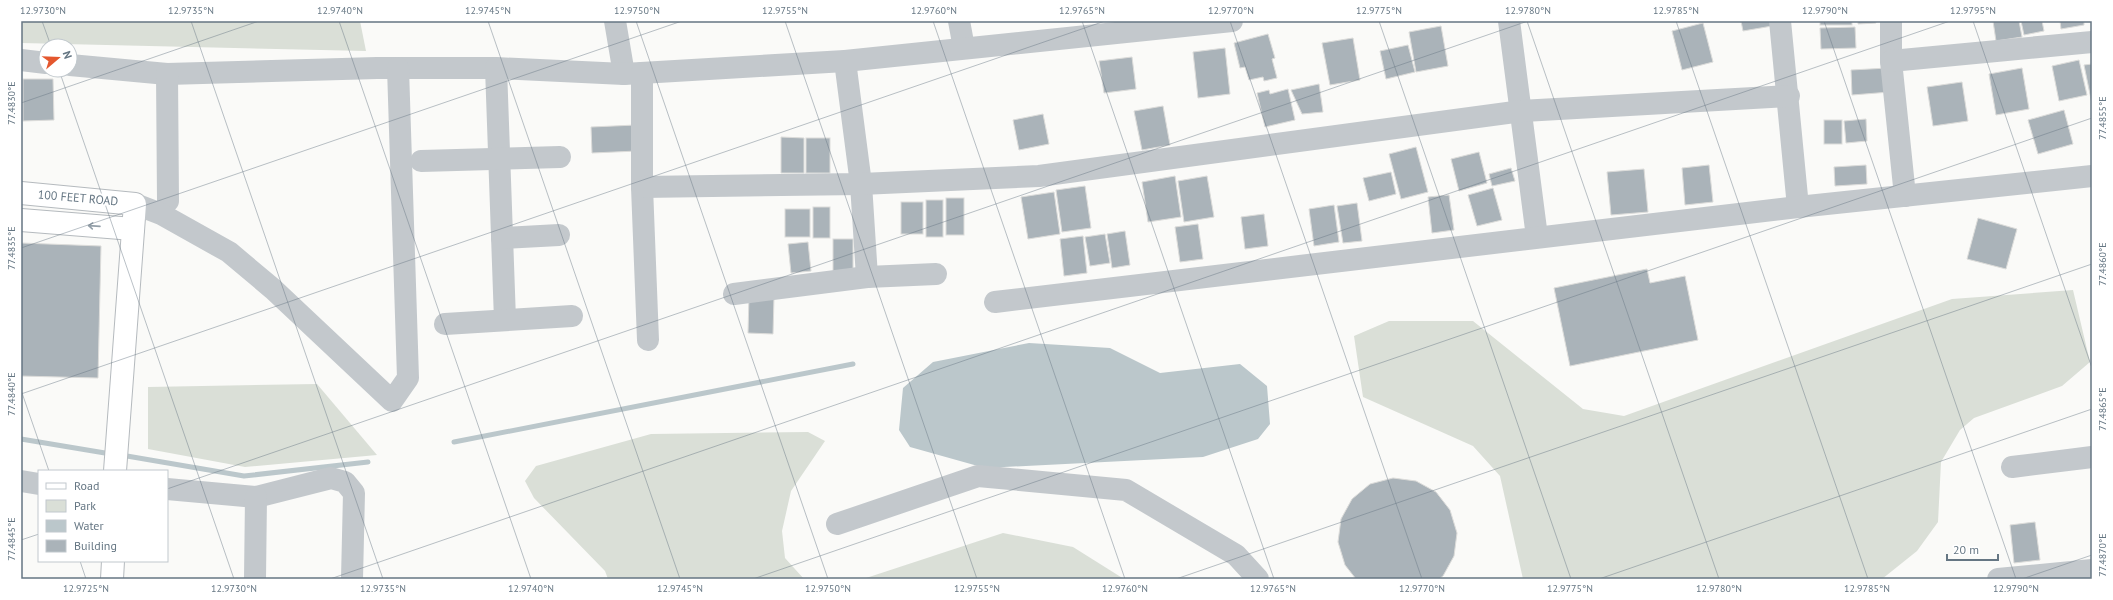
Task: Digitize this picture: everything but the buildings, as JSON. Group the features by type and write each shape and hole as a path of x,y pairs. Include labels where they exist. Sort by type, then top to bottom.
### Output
{"main road":[{"name":"100 FEET ROAD","path":"21,193 108,200 135,204"},
{"path":"116,460 135,204"},
{"path":"21,220 133,229"},
{"path":"112,579 113,562"}],"street":[{"path":"615,21 633,73 642,188 648,340"},
{"path":"959,21 964,48"},
{"path":"78,66 167,74 398,68 496,68 633,73 845,61 1232,21"},
{"path":"1509,21 1522,111 1537,237"},
{"path":"1780,21 1789,96 1798,207"},
{"path":"1891,21 1891,61 1905,196"},
{"path":"1891,61 2092,42"},
{"path":"21,60 38,62"},
{"path":"845,61 860,184 867,277"},
{"path":"135,204 161,214 229,252 273,289 392,401 408,378 398,68"},
{"path":"496,68 505,320"},
{"path":"167,74 168,201"},
{"path":"642,188 860,184 1039,176 1522,111 1789,96"},
{"path":"421,161 499,160 560,157"},
{"path":"995,302 1798,207 2092,176"},
{"path":"502,238 559,235"},
{"path":"734,294 867,277 936,274"},
{"path":"445,324 572,316"},
{"path":"2012,467 2092,457"},
{"path":"837,524 978,476 1126,490 1236,555 1258,579"},
{"path":"168,489 256,497 332,478 345,482 354,493 352,579"},
{"path":"21,480 38,484"},
{"path":"254,579 256,497"},
{"path":"1998,579 2092,570"}],"green space":[{"path":"21,21 360,21 366,51 78,44 78,38 38,38 38,43 21,43"},
{"path":"2073,290 2090,362 2062,386 1974,418 1960,430 1941,462 1938,522 1917,551 1882,579 1523,579 1500,476 1473,446 1363,397 1354,336 1389,321 1473,321 1583,409 1624,416 1952,299"},
{"path":"317,384 377,455 245,467 148,449 148,387"},
{"path":"808,432 825,441 791,491 782,531 785,558 804,579 608,579 605,571 534,498 525,481 536,466 651,434"},
{"path":"1003,533 1073,547 1124,579 863,579"}],"water":[{"path":"1029,343 1110,348 1160,373 1240,364 1267,386 1270,424 1258,439 1203,457 985,468 910,447 899,430 903,388 933,362"}],"waterway":[{"path":"454,442 853,364"},
{"path":"21,439 111,454"},
{"path":"121,455 244,476 368,462"}]}
